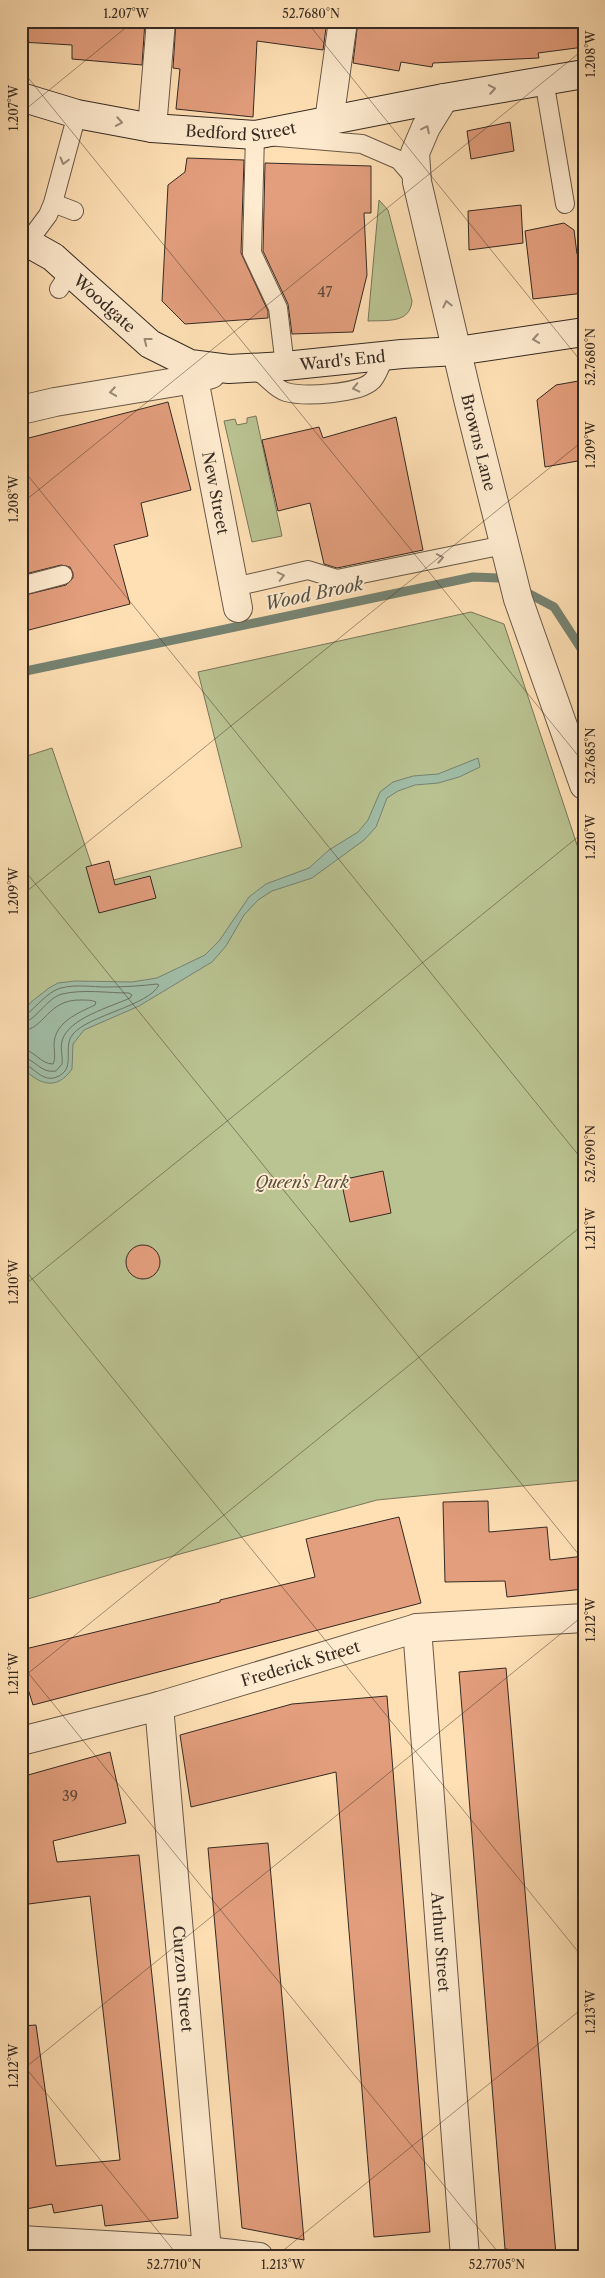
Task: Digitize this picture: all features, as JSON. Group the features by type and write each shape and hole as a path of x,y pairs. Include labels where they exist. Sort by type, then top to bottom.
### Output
{"street":[{"path":"152,128 161,21"},
{"path":"329,121 343,21"},
{"name":"Bedford Street","path":"21,97 77,114 152,128 255,135 444,98 584,74"},
{"name":"Browns Lane","path":"444,98 426,127 416,153 417,182 518,599 582,777"},
{"name":"Woodgate","path":"25,240 53,257 64,280 150,344 192,372"},
{"name":"Ward's End","path":"21,410 192,372 457,351 584,332"},
{"name":"New Street","path":"192,372 236,598"},
{"name":"Frederick Street","path":"21,1741 159,1706 417,1628 584,1618"},
{"name":"Arthur Street","path":"417,1628 465,2257"},
{"name":"Curzon Street","path":"159,1706 207,2251"},
{"path":"21,2240 207,2251 259,2257"}],"lane":[{"path":"544,80 565,204"},
{"path":"25,240 48,215 53,203 77,114"},
{"path":"285,366 278,308 252,254 255,135 362,144 398,160 417,182"},
{"path":"53,203 74,210"},
{"path":"237,369 261,372 285,392 303,394 335,392 362,388 373,380 383,360 388,355"},
{"path":"236,598 308,570 337,579 505,548"},
{"path":"21,586 62,575"}],"green space":[{"path":"379,200 388,210 412,301 407,314 402,317 368,321"},
{"path":"256,416 282,536 252,542 224,421 235,419 237,425 247,423 247,418"},
{"name":"Queen's Park","path":"471,612 504,624 584,866 584,1480 377,1500 180,1554 21,1601 21,758 52,748 98,884 242,847 198,672"}],"water":[{"path":"478,758 480,767 459,777 438,783 415,785 398,791 387,798 376,827 364,840 312,878 272,891 258,900 244,915 226,946 212,962 139,1006 84,1030 73,1044 72,1069 60,1081 47,1083 40,1081 21,1066 21,1015 31,1002 49,988 58,983 75,981 132,982 157,978 205,955 219,941 249,897 266,884 309,868 329,850 358,832 368,820 380,792 393,782 413,776 438,774"}],"building":[{"path":"21,21 145,21 142,65 72,59 72,45 21,42"},
{"path":"176,21 327,21 323,50 257,41 253,117 176,109 180,69 173,68"},
{"path":"358,21 584,21 584,47 538,53 539,58 433,63 432,67 401,62 399,71 353,63"},
{"path":"510,122 514,151 471,159 467,131"},
{"path":"187,158 244,160 241,253 268,311 268,318 185,324 162,301 168,185 185,172"},
{"path":"265,163 371,166 371,213 364,213 367,275 353,332 292,334 288,304 263,251"},
{"path":"521,205 523,243 469,250 468,211"},
{"path":"564,223 574,230 577,254 584,253 584,293 533,299 525,231"},
{"path":"584,380 584,428 578,429 583,460 545,467 537,400 556,385"},
{"path":"168,402 191,490 141,503 148,536 114,545 130,604 21,632 21,596 66,585 73,578 73,573 70,567 61,565 21,575 21,440"},
{"path":"396,417 423,550 337,568 324,564 310,503 278,511 262,440 319,427 323,438"},
{"path":"109,861 115,885 150,876 156,898 99,913 86,867"},
{"path":"383,1171 391,1213 350,1222 341,1180"},
{"path":"143,1245 150,1246 155,1250 159,1255 159,1269 155,1274 150,1278 143,1279 136,1278 131,1274 127,1269 126,1262 127,1255 131,1250 136,1246"},
{"path":"488,1501 489,1532 547,1527 550,1560 584,1556 584,1589 507,1597 505,1581 445,1582 443,1502"},
{"path":"399,1517 421,1603 33,1705 21,1667 21,1650 315,1577 306,1539"},
{"path":"506,1668 556,2255 505,2249 459,1672"},
{"path":"387,1696 430,2232 374,2237 336,1772 191,1807 180,1735 292,1704"},
{"path":"110,1752 126,1823 53,1841 57,1862 139,1855 178,2218 105,2226 102,2205 54,2213 52,2204 21,2210 21,2026 36,2025 56,2166 120,2160 90,1896 21,1905 21,1777"},
{"path":"268,1843 304,2240 242,2228 208,1848"}],"waterway":[{"name":"Wood Brook","path":"21,672 473,577 499,578 508,582"},
{"name":"Wood Brook","path":"522,590 554,607 584,653"}]}
